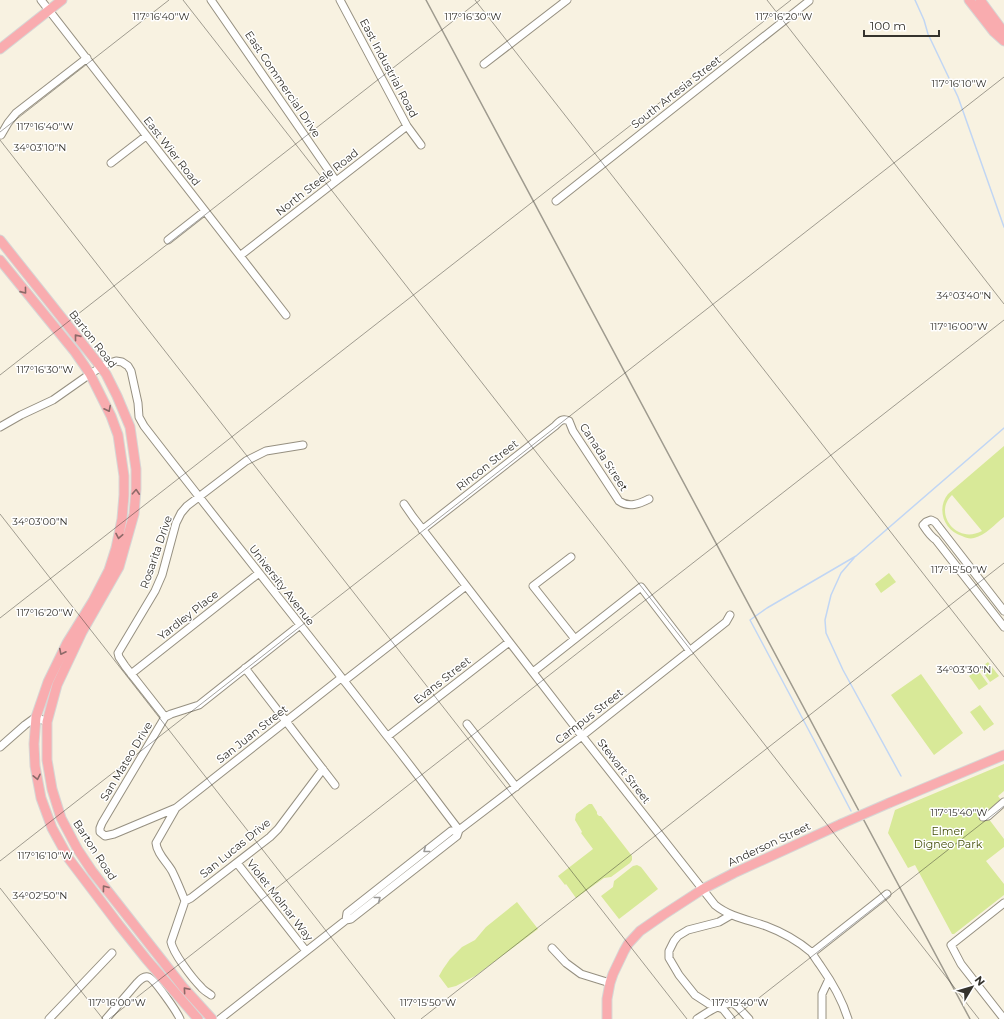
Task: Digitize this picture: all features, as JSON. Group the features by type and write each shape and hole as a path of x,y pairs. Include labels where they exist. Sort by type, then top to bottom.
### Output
{"main road":[{"path":"0,49 62,0"},
{"path":"969,0 994,32 1004,41"},
{"path":"980,0 1004,34"},
{"name":"Barton Road","path":"0,240 106,374 130,427 136,469 134,514 119,568 82,632 60,678 47,722 47,760 52,789 61,818 78,850 92,871 183,987 212,1019"},
{"name":"Barton Road","path":"0,260 75,352 90,374 111,416 118,435 124,476 122,519 116,548 109,570 93,602 67,643 48,682 36,717 34,744 35,766 41,798 52,828 69,859 147,960 198,1019"},
{"name":"Anderson Street","path":"607,1019 607,1003 610,983 624,950 640,931 663,915 703,889 734,873 889,803 1004,755"}],"street":[{"name":"East Wier Road","path":"41,0 146,136 241,255 286,315"},
{"name":"East Commercial Drive","path":"211,0 336,181"},
{"name":"East Industrial Road","path":"340,0 407,126 421,145"},
{"path":"484,64 567,0"},
{"name":"South Artesia Street","path":"556,201 809,1"},
{"path":"1,135 16,113 87,58"},
{"name":"North Steele Road","path":"241,255 407,126"},
{"path":"111,163 146,136"},
{"path":"168,240 205,211"},
{"name":"University Avenue","path":"101,367 116,361 122,362 128,366 131,371 138,403 139,416 144,426 342,680 388,736 459,830"},
{"path":"0,427 53,400 101,367"},
{"name":"Canada Street","path":"565,419 569,421 573,431 623,504 632,505 649,498"},
{"name":"Rincon Street","path":"422,530 561,420 565,419"},
{"path":"198,496 246,461 266,451 303,445"},
{"name":"Rosarita Drive","path":"165,717 119,658 118,653 155,591 162,575 176,523 181,513 198,496"},
{"name":"Stewart Street","path":"404,504 422,530 715,905 727,913 778,930 812,953 837,992 848,1019"},
{"path":"1004,612 935,522 931,520 926,522 923,525 1004,627"},
{"path":"936,540 938,536 942,536 1004,618"},
{"path":"571,557 534,586 575,639"},
{"name":"Yardley Place","path":"131,674 259,573"},
{"name":"San Juan Street","path":"102,834 105,836 114,834 176,808 286,721 466,586"},
{"path":"533,672 641,587 690,651"},
{"name":"Campus Street","path":"220,1019 346,920 347,913 413,860 451,831 459,830 582,736 726,622 730,615"},
{"name":"San Mateo Drive","path":"102,834 100,832 100,828 102,823 165,717 199,705 300,625"},
{"name":"Evans Street","path":"388,736 509,642"},
{"path":"245,668 335,785"},
{"path":"0,747 36,717 47,722"},
{"path":"467,724 516,787"},
{"name":"San Lucas Drive","path":"185,901 237,863 274,833 323,769"},
{"path":"983,817 988,816 1004,802"},
{"name":"San Juan Street","path":"176,808 156,843 156,846 162,858 171,869 185,901"},
{"name":"Violet Molnar Way","path":"237,863 306,951"},
{"path":"812,953 887,894"},
{"path":"185,901 171,942 172,948 201,988 211,995"},
{"path":"1004,903 951,945 961,964 1004,1019"},
{"path":"731,914 719,922 688,930 674,941 668,955 679,975 695,995 709,1004 723,1009 731,1019"},
{"path":"552,948 566,963 581,974 610,983"},
{"path":"49,1019 112,953"},
{"path":"106,1019 137,983 145,976 150,977 174,1007 180,1019"},
{"path":"822,1019 822,994 829,979"},
{"path":"697,1019 718,1006 727,1003 733,1003 749,1019"}],"green space":[{"path":"1004,446 1004,517 994,526 978,537 974,538 966,538 956,533 946,524 942,513 944,500 948,494","holes":["952,495 982,531 972,534 964,534 956,531 950,525 946,518 945,510 947,502"]},
{"path":"889,573 896,582 881,593 875,584"},
{"path":"988,662 999,676 990,682 980,668"},
{"path":"978,670 988,684 979,690 969,676"},
{"path":"921,674 963,733 934,755 891,695"},
{"path":"980,705 994,724 984,731 970,712"},
{"name":"Elmer Digneo Park","path":"1004,764 1004,791 998,796 1001,800 985,814 1004,839 1004,847 986,861 1004,884 1004,895 954,934 952,934 915,865 908,868 888,833 895,810"},
{"path":"589,804 592,804 597,814 601,816 632,856 632,860 611,877 604,878 576,898 558,876 593,849 581,833 582,832 575,820 576,814"},
{"path":"637,865 641,867 658,889 619,919 601,896 613,887 614,881 633,866"},
{"path":"517,902 538,929 475,976 456,986 448,988 439,976 450,959 462,947 475,940 486,927"}],"waterway":[{"path":"915,0 924,20 928,34 958,97 1004,227"},
{"path":"851,811 750,620 767,608 856,556 1004,428"},
{"path":"854,558 841,573 831,595 825,620 826,633 843,670 901,776"}],"railway":[{"path":"426,0 970,1019"}]}
